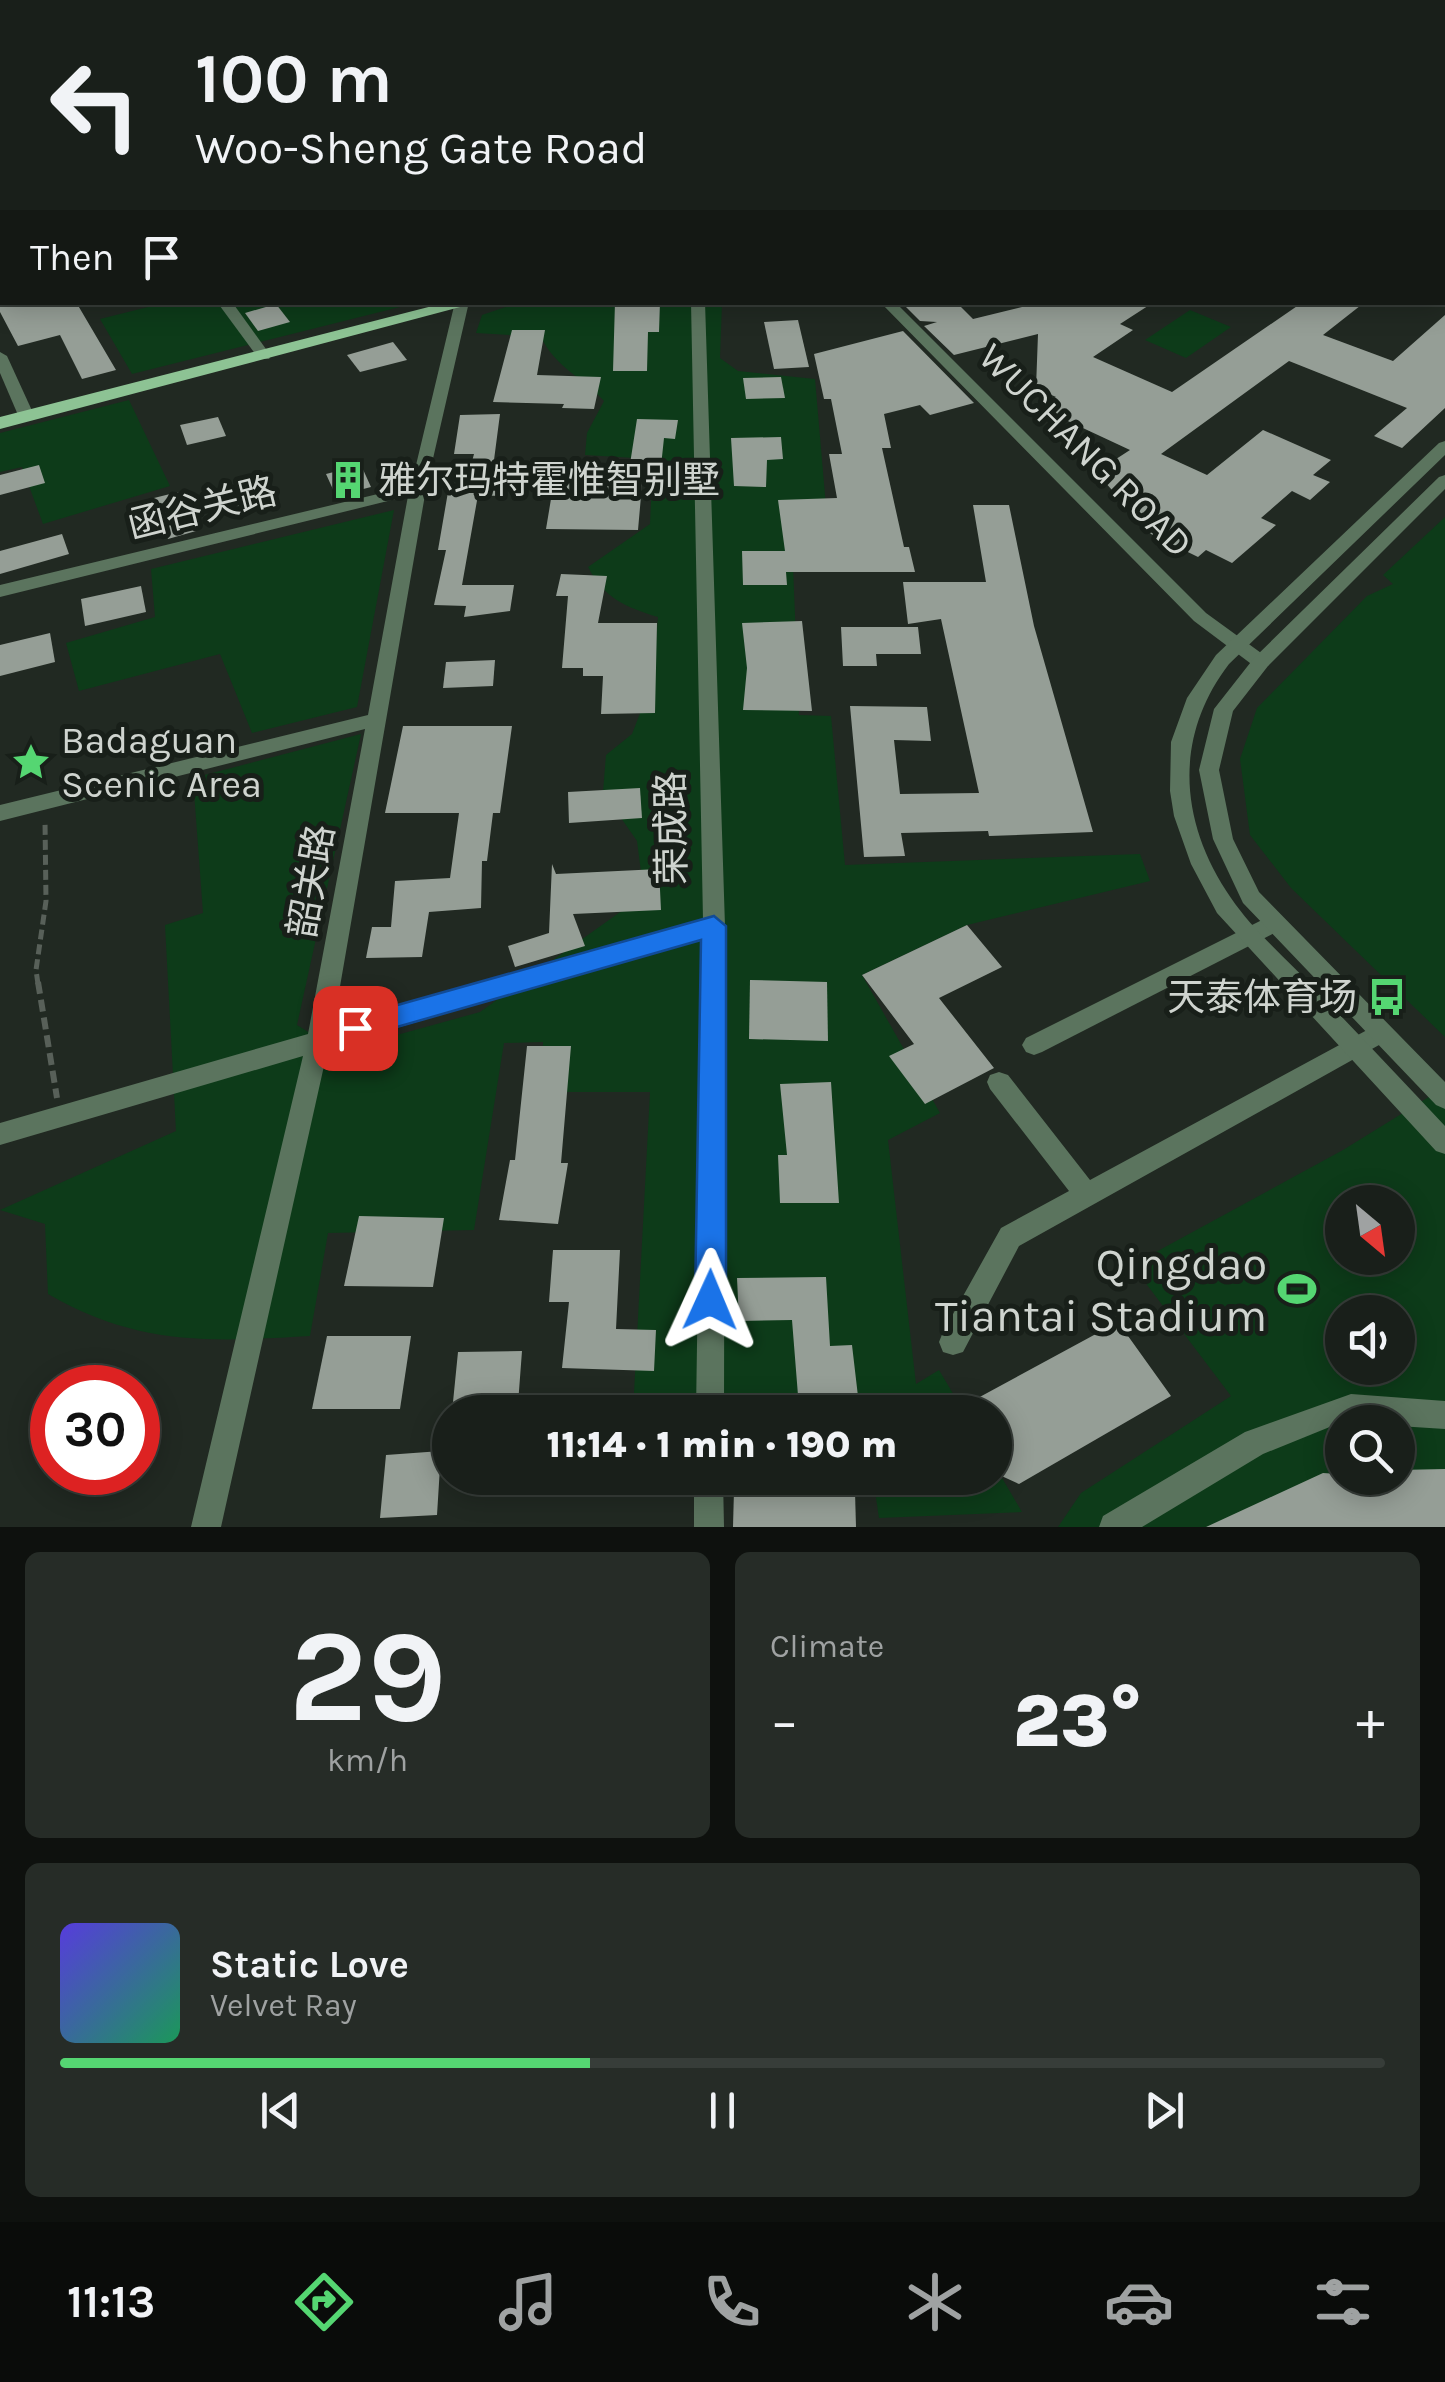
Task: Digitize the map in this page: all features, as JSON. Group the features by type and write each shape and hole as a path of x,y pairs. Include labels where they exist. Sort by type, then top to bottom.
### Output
{"main road":[{"path":"0,423 455,305"}],"street":[{"path":"226,305 264,356"},
{"name":"韶关路","path":"206,1527 319,1038 418,489 463,305"},
{"name":"荣成路","path":"698,305 714,926 710,1395"},
{"name":"WUCHANG ROAD","path":"890,305 1200,617 1261,662"},
{"path":"0,356 26,416"},
{"path":"1445,446 1238,644 1199,693 1187,718 1178,767 1201,866 1218,897 1248,936 1445,1143"},
{"path":"1445,480 1261,662 1224,709 1209,770 1233,866 1251,897 1445,1098"},
{"name":"函谷关路","path":"0,591 418,489"},
{"path":"0,813 374,720"},
{"path":"1034,1045 1274,924"},
{"path":"0,1134 714,926"},
{"path":"953,1342 1010,1238 1380,1032"},
{"path":"999,1082 1088,1195"},
{"path":"1114,1527 1255,1442 1351,1408 1445,1415"},
{"path":"708,1527 709,1495"}],"path":[{"path":"44,802 46,902 36,970 60,1116"}],"shaded area":[{"path":"156,305 408,305 132,374 100,319"},
{"path":"511,305 722,305 720,358 738,371 815,379 829,541 792,541 799,715 831,716 845,865 1140,854 1150,881 967,925 862,975 940,1113 888,1140 916,1384 939,1370 954,1395 634,1395 650,1092 542,1092 543,1042 504,1043 474,1230 328,1233 310,1336 175,1337 144,1332 81,1311 48,1294 45,1224 0,1210 176,1131 165,925 203,913 193,778 361,734 297,1025 339,1051 480,1012 644,895 637,841 603,792 606,755 632,734 653,680 658,617 617,600 588,567 650,524 652,480 635,458 585,455 587,433 604,401 561,364 541,337 476,333 482,315"},
{"path":"1190,310 1231,327 1186,358 1145,340"},
{"path":"129,400 170,486 43,524 22,467 0,472 0,433"},
{"path":"394,510 357,707 252,733 220,654 79,691 66,643 155,617 151,569"},
{"path":"1445,517 1445,1037 1291,888 1250,835 1240,759 1257,708 1367,596 1393,584 1383,575"},
{"name":"Qingdao Tiantai Stadium","path":"1445,1087 1445,1527 1058,1527 1081,1493 1231,1396 1132,1265 1343,1150"},
{"path":"876,1495 1012,1495 1022,1512 879,1518"}],"building":[{"path":"0,305 78,305 116,370 82,379 60,335 18,346"},
{"path":"277,305 290,322 258,331 245,313"},
{"path":"615,305 660,305 659,332 648,332 647,371 613,371"},
{"path":"904,305 959,305 973,319 1030,305 1149,305 1120,324 1133,330 1093,357 1172,392 1299,305 1361,305 1323,335 1393,361 1445,315 1445,408 1402,448 1374,436 1407,408 1289,361 1161,454 1207,475 1263,430 1331,460 1313,475 1330,482 1310,500 1292,491 1261,518 1276,525 1232,563 1206,550 1198,557 1151,534 1096,472 1130,450 1040,408 1056,397 1036,388 1038,334 954,355 924,326 937,322 920,321"},
{"path":"798,320 809,367 774,369 764,322"},
{"path":"512,330 545,330 537,375 601,377 594,409 493,402"},
{"path":"903,331 974,403 930,415 920,405 884,414 891,448 882,448 904,547 909,547 915,572 786,572 787,585 743,585 742,551 785,551 778,500 837,498 829,454 842,454 831,399 824,399 814,354"},
{"path":"393,342 407,360 360,372 347,355"},
{"path":"781,377 785,398 746,399 743,378"},
{"path":"500,414 494,460 506,460 499,496 478,495 462,585 514,585 510,611 464,617 466,606 434,605 446,550 438,550 448,492 464,492 474,454 454,454 460,415"},
{"path":"218,417 226,436 187,445 180,425"},
{"path":"637,419 678,420 675,439 664,438 659,485 642,485 638,530 546,529 557,463 630,464"},
{"path":"781,437 783,459 767,460 766,487 734,486 731,438"},
{"path":"39,465 45,483 0,495 0,475"},
{"name":"雅尔玛特霍惟智别墅","path":"361,465 371,487 336,496 326,474"},
{"path":"264,477 273,497 234,507 226,487"},
{"path":"178,492 196,531 168,539 150,499"},
{"path":"973,505 1009,505 1034,626 1093,832 989,836 988,831 901,833 905,856 864,857 850,706 927,707 931,741 894,740 900,794 979,793 941,619 908,624 903,582 986,582"},
{"path":"62,534 69,554 0,574 0,551"},
{"path":"561,574 607,576 598,623 657,623 655,713 601,714 603,676 583,676 583,668 562,668 568,596 556,596"},
{"path":"141,586 146,612 85,626 81,599"},
{"path":"802,621 812,711 743,710 747,668 742,623"},
{"path":"841,627 918,627 921,654 876,654 877,666 843,666"},
{"path":"50,633 55,662 0,676 0,645"},
{"path":"495,660 493,686 443,688 446,662"},
{"path":"403,726 512,726 500,813 493,813 487,861 482,861 481,908 429,912 422,957 366,958 372,927 391,927 395,881 450,878 459,813 385,813"},
{"path":"640,788 642,818 569,823 568,792"},
{"path":"552,864 556,874 659,869 661,910 573,914 585,946 515,967 508,946 549,933"},
{"path":"967,925 1002,967 939,998 994,1068 925,1104 889,1056 914,1044 862,975"},
{"path":"750,980 827,982 828,1041 749,1039"},
{"path":"527,1046 571,1046 561,1163 568,1163 558,1224 499,1220 510,1160 515,1160"},
{"path":"831,1082 839,1203 780,1203 778,1155 787,1155 780,1084"},
{"path":"359,1216 444,1218 433,1287 344,1286"},
{"path":"553,1250 620,1250 616,1329 656,1330 654,1371 562,1368 569,1302 549,1302"},
{"path":"826,1277 830,1346 852,1345 858,1395 798,1395 792,1320 739,1321 737,1278"},
{"path":"1118,1322 1171,1396 1019,1484 1012,1481 1012,1395 983,1395"},
{"path":"327,1336 411,1336 400,1409 312,1409"},
{"path":"522,1351 519,1395 454,1395 458,1352"},
{"path":"432,1452 432,1495 438,1495 437,1515 380,1518 386,1455"},
{"path":"1445,1469 1445,1527 1206,1527 1323,1473 1325,1495 1415,1495 1415,1470"},
{"path":"734,1495 855,1495 856,1527 733,1527"}],"place":[{"name":"雅尔玛特霍惟智别墅","path":"348,480"},
{"name":"Badaguan Scenic Area","path":"31,762"},
{"name":"天泰体育场","path":"1387,997"},
{"name":"Qingdao Tiantai Stadium","path":"1297,1289"}],"route":[{"path":"355,1028 714,926 710,1300"}]}
